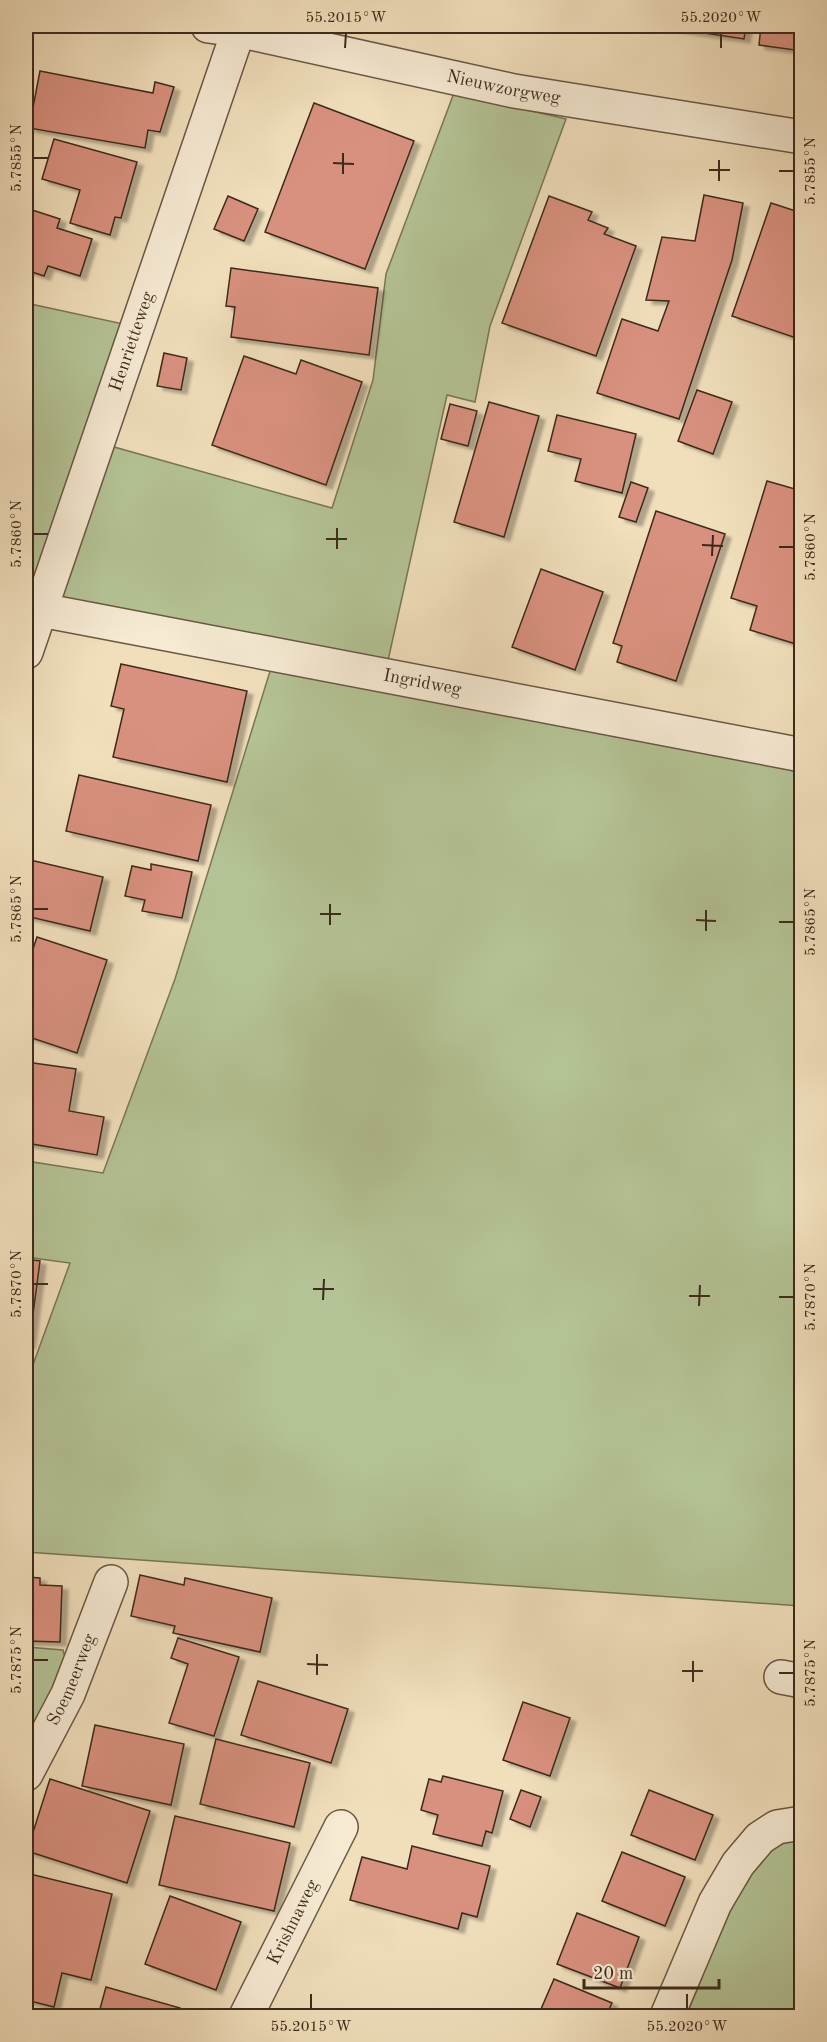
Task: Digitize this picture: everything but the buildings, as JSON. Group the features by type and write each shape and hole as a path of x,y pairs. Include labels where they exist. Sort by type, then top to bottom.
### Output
{"street":[{"name":"Nieuwzorgweg","path":"229,27 514,91 801,137"},
{"name":"Henrietteweg","path":"26,652 33,608 229,27"},
{"name":"Ingridweg","path":"33,608 801,754"},
{"name":"Soemeerweg","path":"26,1774 68,1694 111,1582"},
{"path":"667,2016 715,1903 738,1864 760,1838 777,1827 801,1823"},
{"name":"Krishnaweg","path":"246,2016 341,1827"}],"green space":[{"path":"454,93 566,119 490,326 475,402 447,395 387,665 62,602 62,585 114,447 332,508 373,380 386,274"},
{"path":"26,303 128,325 37,584 26,585"},
{"path":"271,668 801,765 801,1606 26,1552 26,1384 70,1263 26,1257 26,1161 103,1173 175,979"},
{"path":"26,1647 63,1650 68,1668 26,1751"},
{"path":"796,1839 801,1840 801,2016 686,2016 724,1925 748,1877 761,1859 774,1847"}]}
